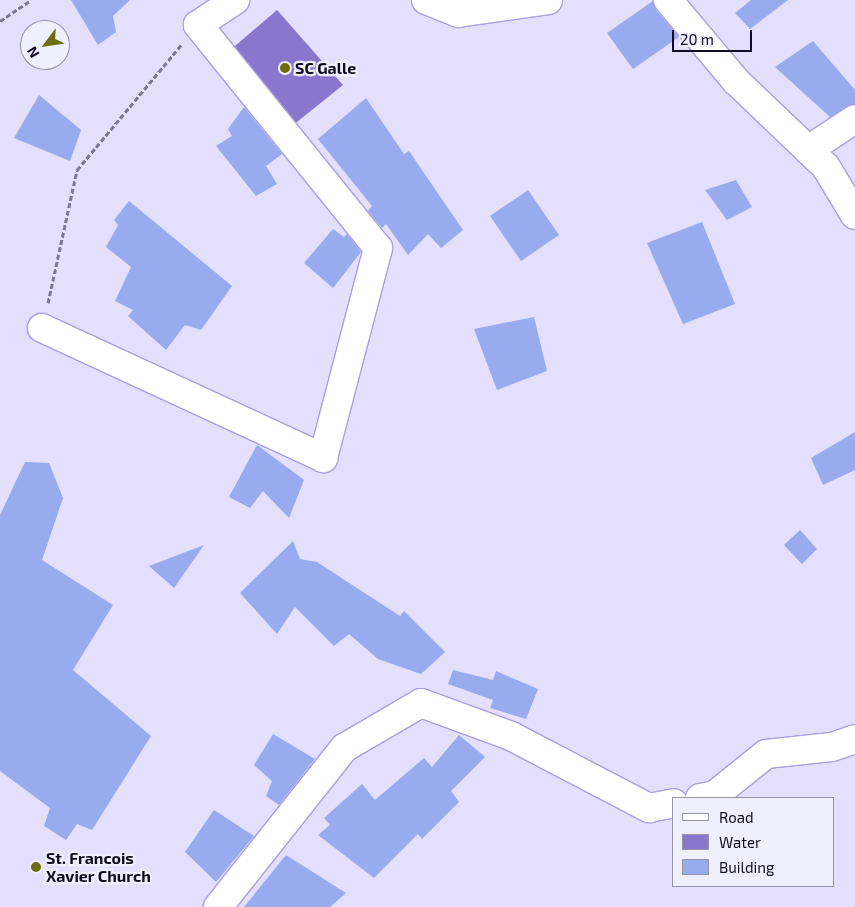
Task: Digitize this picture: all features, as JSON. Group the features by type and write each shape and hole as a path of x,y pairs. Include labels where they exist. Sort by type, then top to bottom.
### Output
{"street":[{"path":"42,328 323,458 378,248 198,25 235,0"},
{"path":"426,0 458,13 548,0"},
{"path":"668,0 736,81 826,167 855,215"},
{"path":"808,150 855,119"},
{"path":"218,907 344,748 421,704 511,736 649,808 672,804"},
{"path":"705,797 715,795 766,754 832,747 855,739"}],"path":[{"path":"0,21 31,0"},
{"path":"42,328 77,170 198,25"}],"water":[{"name":"SC Galle","path":"277,10 343,85 292,126 228,52"}],"building":[{"path":"71,0 130,0 113,16 116,32 98,45"},
{"path":"751,0 788,0 750,29 735,13"},
{"path":"653,1 656,10 679,37 633,69 607,33"},
{"path":"813,41 855,90 855,104 830,117 775,67"},
{"path":"39,95 81,130 70,161 14,138"},
{"path":"366,98 404,154 409,151 463,230 441,248 428,234 408,255 386,224 382,228 368,211 372,206 318,139"},
{"path":"244,107 282,154 266,166 277,184 256,196 216,146 232,136 228,129"},
{"path":"736,180 752,207 727,220 705,190"},
{"path":"528,190 559,235 521,261 490,216"},
{"path":"129,201 232,286 201,330 185,325 166,350 128,316 133,310 115,301 131,267 106,247 118,225 114,220"},
{"path":"702,222 735,304 683,324 647,243"},
{"path":"333,229 344,237 347,234 361,252 333,288 304,263"},
{"path":"534,317 547,371 497,390 474,329"},
{"path":"855,432 855,470 823,485 811,458"},
{"path":"257,445 304,480 289,518 263,491 250,508 229,497"},
{"path":"25,462 49,463 63,498 42,560 113,605 73,670 151,736 92,830 77,824 66,840 44,826 50,808 0,771 0,515"},
{"path":"800,530 817,549 802,564 784,545"},
{"path":"293,541 300,559 317,562 400,616 404,611 445,652 421,674 378,659 349,634 334,646 295,607 277,634 240,593"},
{"path":"204,545 174,588 149,566"},
{"path":"453,670 493,680 496,671 538,689 526,719 490,708 493,700 448,684"},
{"path":"273,734 315,759 279,805 266,796 272,781 254,765"},
{"path":"459,735 485,757 451,791 459,802 422,839 418,834 374,878 318,835 330,825 324,818 362,784 375,800 424,758 432,767"},
{"path":"214,810 254,836 216,882 185,852"},
{"path":"286,855 346,893 330,907 244,907"}],"place":[{"name":"SC Galle","path":"285,68"},
{"name":"St. Francois Xavier Church","path":"36,867"}]}
